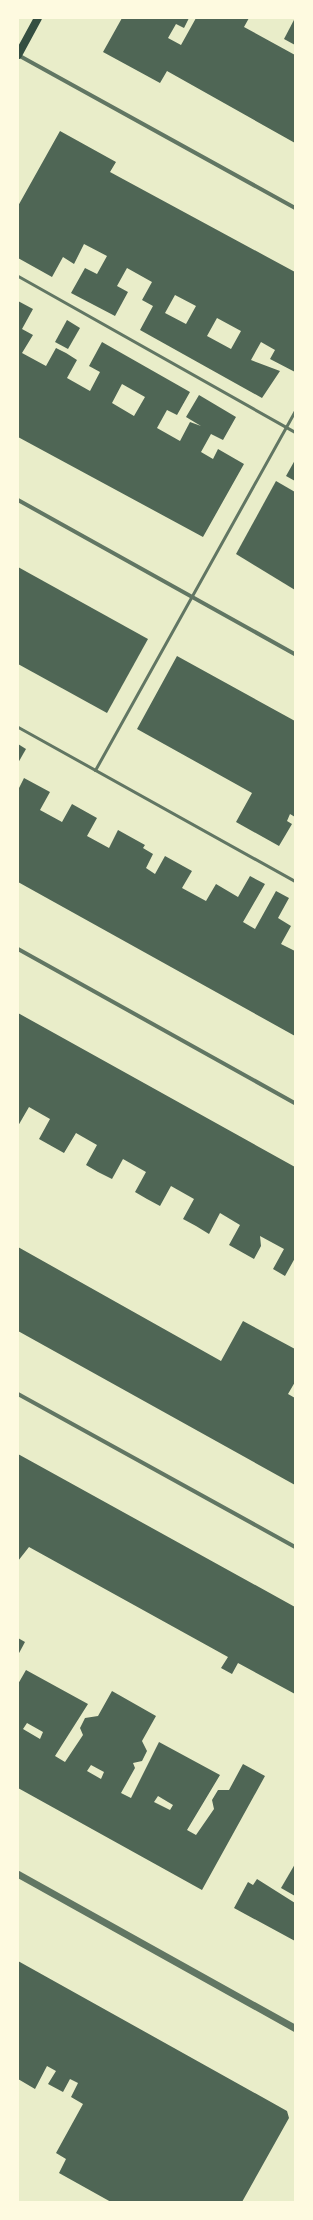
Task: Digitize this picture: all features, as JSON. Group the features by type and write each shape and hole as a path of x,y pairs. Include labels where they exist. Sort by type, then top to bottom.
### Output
{"main road":[{"path":"18,55 38,18"}],"street":[{"path":"18,55 295,208"},
{"path":"18,500 295,654"},
{"path":"18,949 295,1103"},
{"path":"18,1394 295,1547"},
{"path":"18,1874 295,2028"}],"lane":[{"path":"18,276 295,432"},
{"path":"96,770 295,410"},
{"path":"18,727 295,881"}],"building":[{"path":"122,18 189,18 184,28 176,24 168,38 181,45 196,18 249,18 244,27 295,55 295,143 167,71 160,83 103,52"},
{"path":"295,18 295,45 284,39"},
{"path":"60,131 116,162 110,172 295,272 295,372 270,359 275,350 261,342 251,360 280,371 262,398 140,330 153,306 142,300 152,282 127,268 117,286 128,292 115,316 71,293 85,268 97,274 107,256 84,244 74,264 63,257 52,277 18,258 18,206","holes":["175,295 196,306 186,324 165,313","217,318 241,331 231,349 207,336"]},
{"path":"18,301 33,309 22,329 33,335 22,353 46,366 56,348 66,353 77,360 67,378 90,391 100,372 89,366 102,342 190,392 177,415 167,410 157,428 180,441 190,422 201,426 186,417 199,395 236,417 223,440 211,434 201,452 213,459 218,449 244,464 203,537 18,437","holes":["122,384 145,397 134,416 112,403"]},
{"path":"67,320 80,328 68,349 55,342"},
{"path":"295,460 295,481 286,476"},
{"path":"276,481 295,492 295,590 236,554"},
{"path":"18,567 148,639 107,713 18,664"},
{"path":"177,656 295,721 295,817 290,814 287,821 292,824 279,846 236,822 252,793 137,729"},
{"path":"18,744 26,749 18,763"},
{"path":"24,778 50,792 40,810 62,822 72,804 97,818 87,836 109,848 118,830 145,845 143,848 153,854 146,868 155,874 165,856 192,871 182,888 206,901 216,884 238,897 250,876 265,884 243,922 255,929 276,891 289,898 278,918 291,926 281,944 295,951 295,1036 18,882 18,790"},
{"path":"18,1013 295,1167 295,1258 285,1276 273,1269 284,1249 260,1236 261,1246 254,1259 229,1245 240,1225 220,1213 209,1234 183,1219 194,1199 171,1186 160,1206 147,1199 135,1192 146,1172 123,1159 112,1179 98,1172 86,1165 97,1145 76,1133 64,1153 39,1139 50,1119 29,1107 18,1126"},
{"path":"18,1247 221,1361 243,1321 295,1349 295,1382 288,1394 295,1398 295,1485 18,1331"},
{"path":"18,1454 295,1607 295,1694 238,1663 232,1674 221,1668 228,1657 29,1547 18,1561"},
{"path":"18,1638 25,1642 18,1655"},
{"path":"26,1670 88,1704 55,1756 65,1762 83,1735 80,1728 85,1718 98,1716 112,1691 156,1716 142,1741 147,1751 142,1761 133,1763 135,1768 121,1793 131,1798 159,1742 220,1775 187,1830 196,1835 214,1809 212,1800 218,1790 229,1790 243,1764 265,1776 202,1890 18,1788 18,1684","holes":["27,1723 43,1732 40,1739 23,1729","91,1765 104,1772 101,1779 87,1771","158,1796 173,1805 170,1810 154,1802"]},
{"path":"295,1864 295,1896 281,1888"},
{"path":"257,1879 295,1903 295,1941 234,1908 248,1882 253,1885"},
{"path":"18,1961 287,2111 289,2118 242,2202 111,2202 59,2173 66,2159 56,2153 83,2104 71,2097 78,2083 70,2079 63,2092 48,2084 56,2071 47,2066 35,2089 18,2079"}]}
